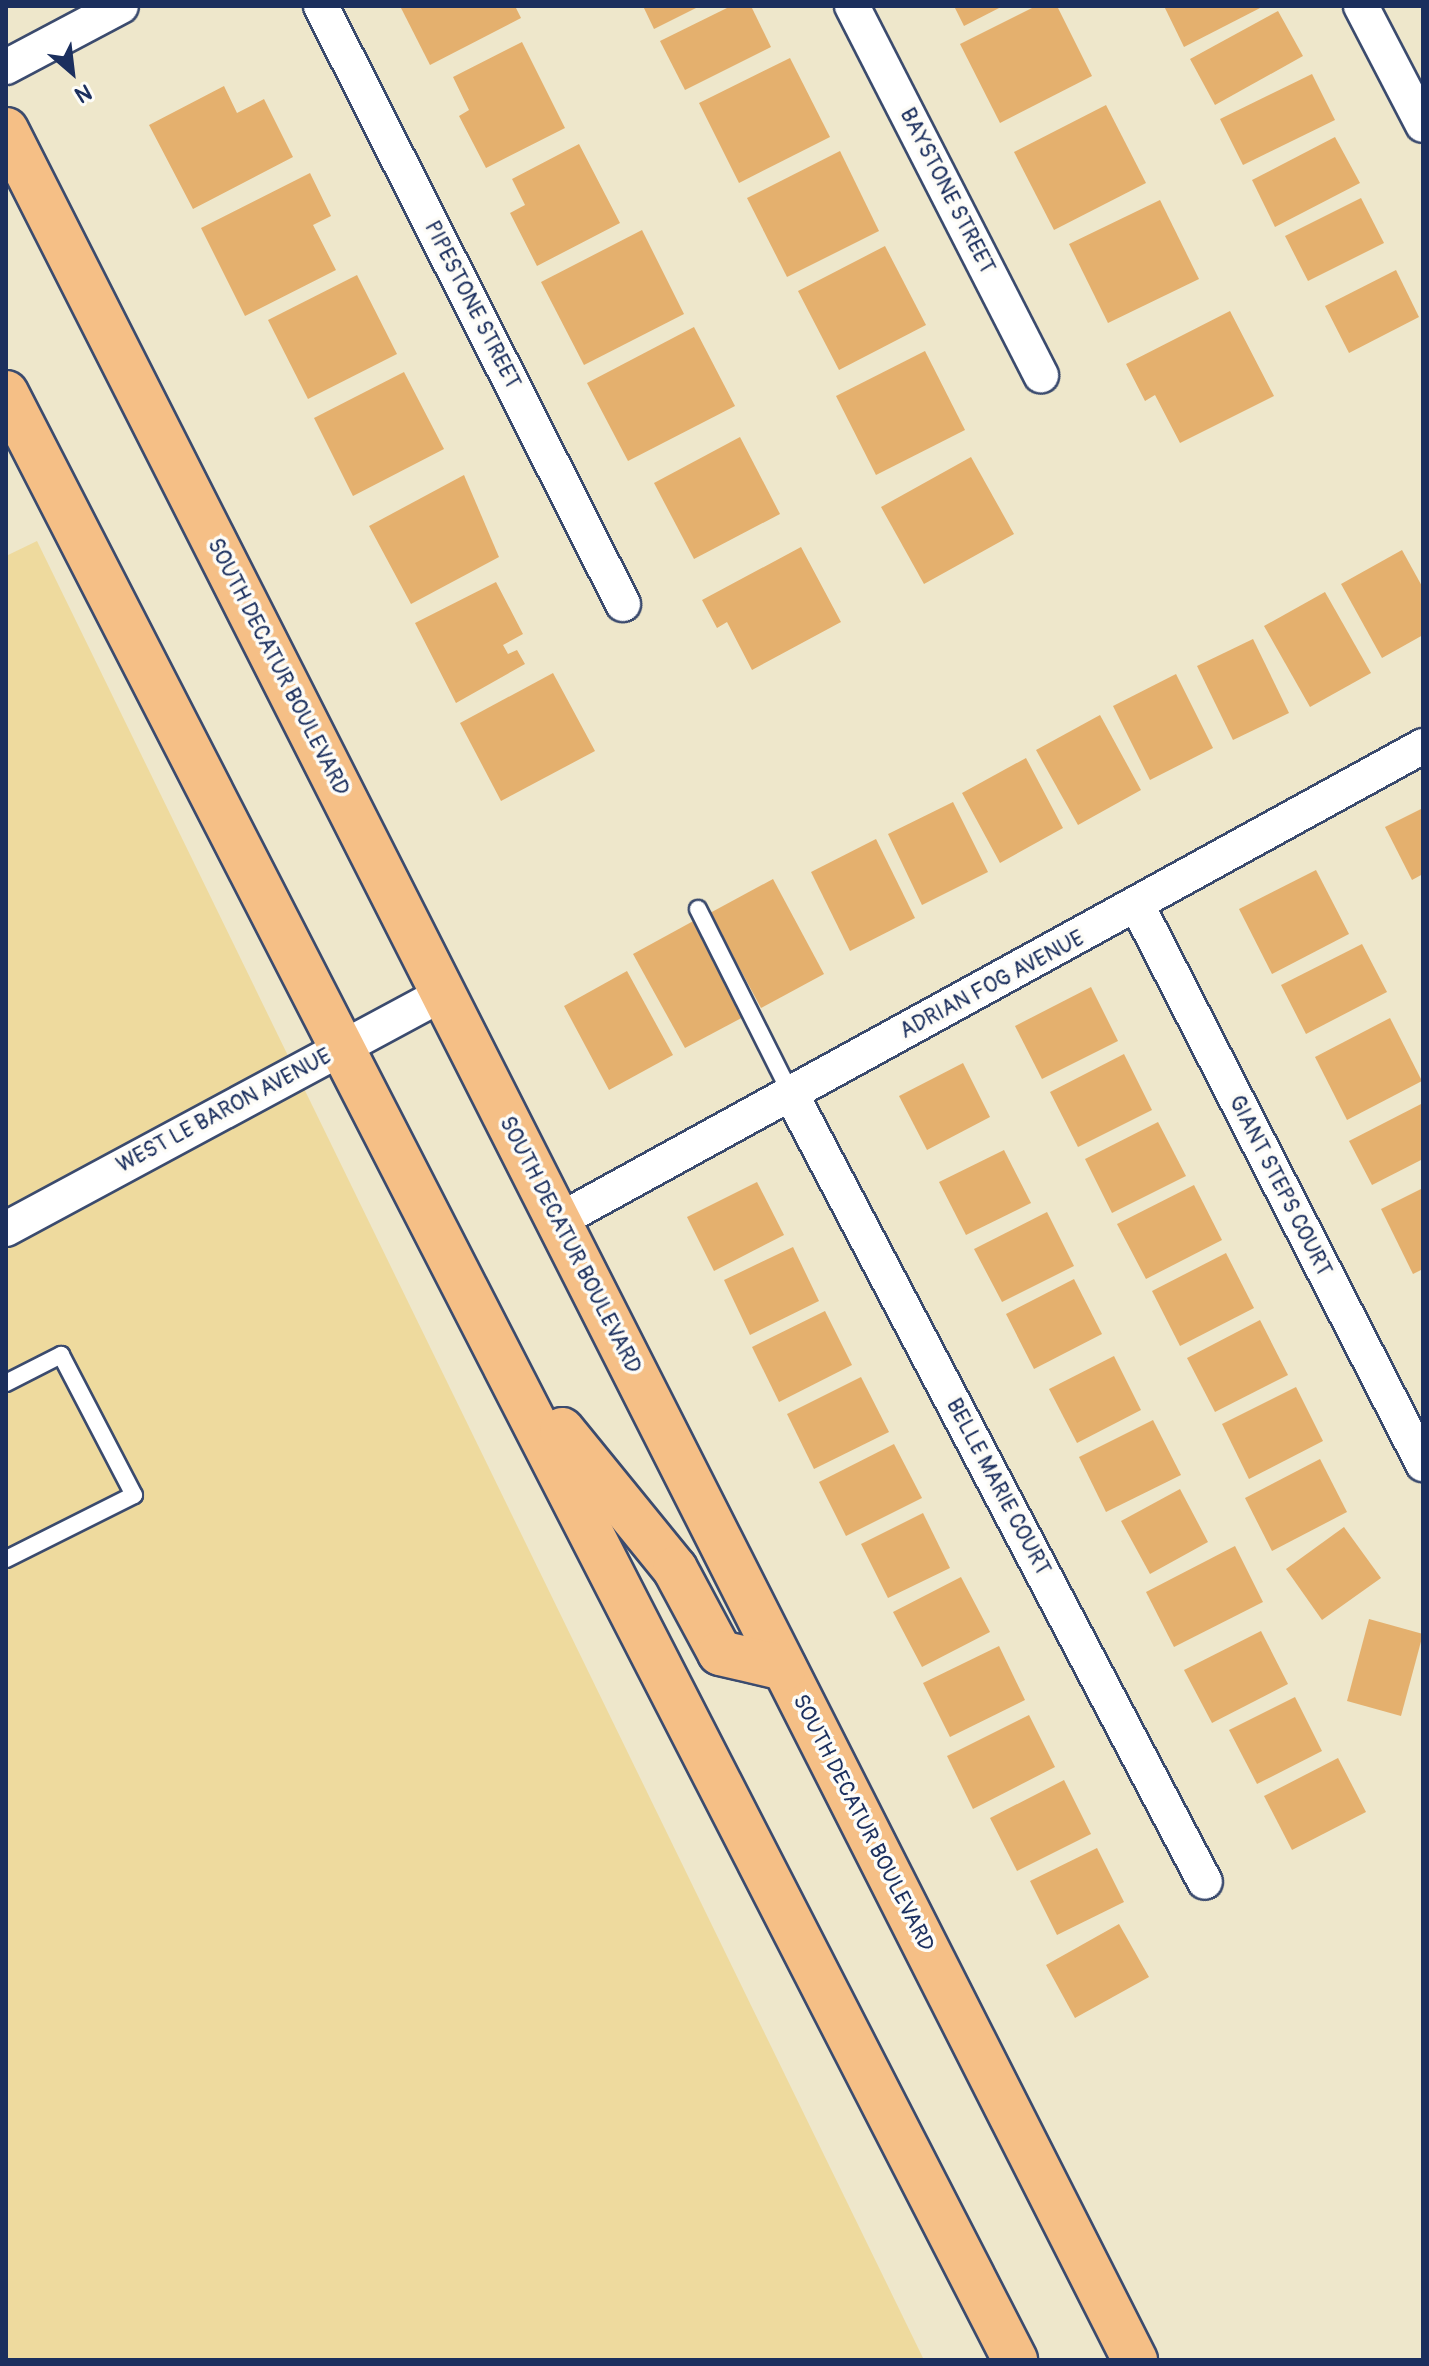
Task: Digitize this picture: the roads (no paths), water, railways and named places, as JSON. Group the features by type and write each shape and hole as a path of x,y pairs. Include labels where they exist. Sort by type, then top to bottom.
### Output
{"main road":[{"name":"SOUTH DECATUR BOULEVARD","path":"6,130 1135,2360"},
{"path":"6,393 507,1363 1015,2360"},
{"path":"507,1363 675,1569 720,1653 784,1668"}],"street":[{"path":"6,67 121,6"},
{"name":"PIPESTONE STREET","path":"321,6 623,604"},
{"name":"BAYSTONE STREET","path":"852,6 1041,376"},
{"path":"1361,6 1423,125"},
{"name":"ADRIAN FOG AVENUE","path":"558,1221 790,1092 1138,907 1423,746"},
{"name":"GIANT STEPS COURT","path":"1138,907 1423,1464"},
{"name":"WEST LE BARON AVENUE","path":"6,1229 443,994"},
{"name":"BELLE MARIE COURT","path":"790,1092 1205,1882"}],"lane":[{"path":"698,909 790,1092"},
{"path":"6,1383 61,1355 134,1495 6,1559"}]}
